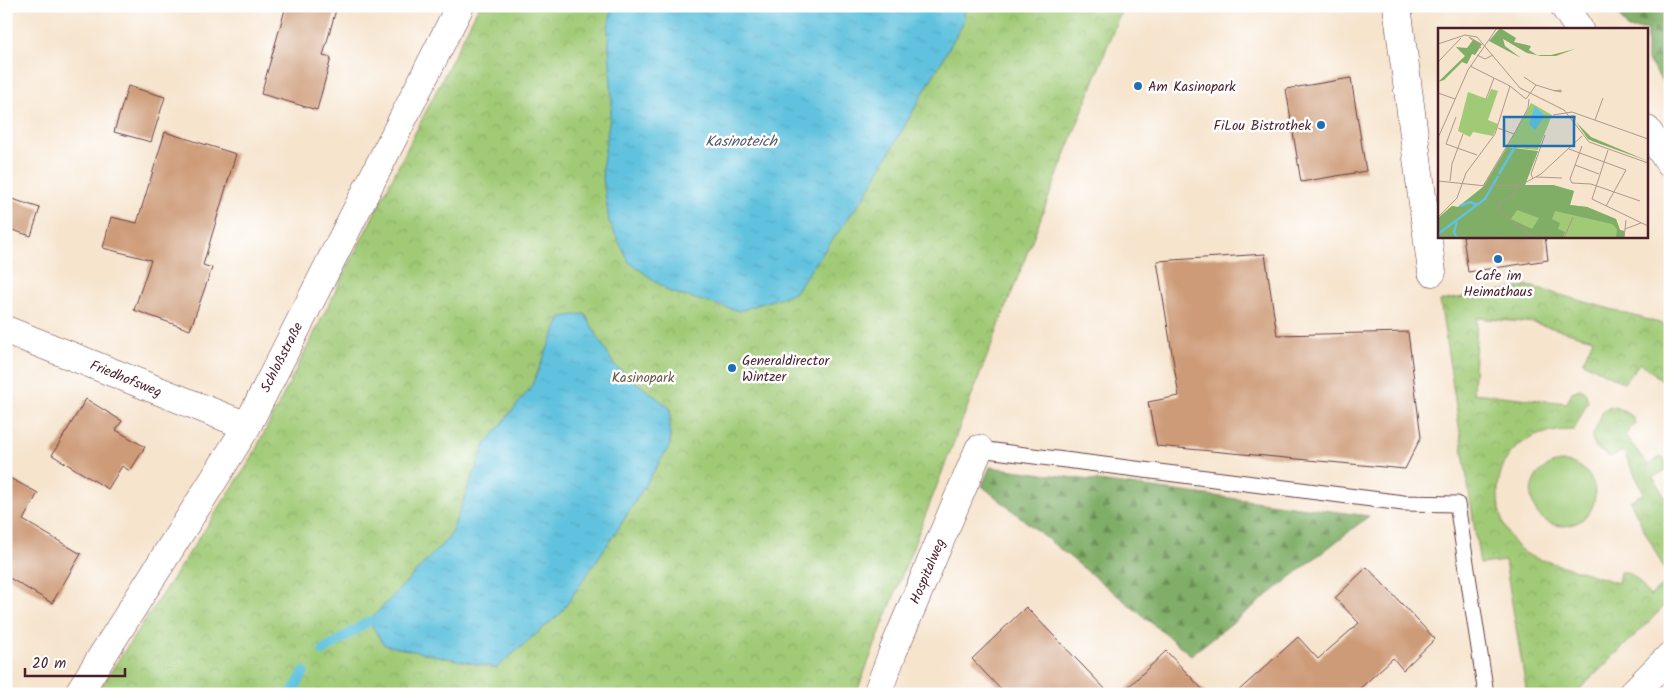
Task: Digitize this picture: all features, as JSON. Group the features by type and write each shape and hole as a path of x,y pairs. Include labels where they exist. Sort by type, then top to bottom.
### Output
{"street":[{"name":"Schloßstraße","path":"78,694 246,426 460,6"},
{"path":"1397,6 1432,272"},
{"path":"1564,6 1578,28"},
{"path":"1648,131 1670,164"},
{"name":"Friedhofsweg","path":"6,330 246,426"},
{"name":"Hospitalweg","path":"877,694 894,649 979,450"},
{"path":"1632,694 1670,656"}],"lane":[{"path":"979,450 1404,503 1457,504 1486,694"}],"green space":[{"name":"Kasinopark","path":"479,6 1123,6 856,694 96,694 250,461"},
{"path":"1613,6 1670,6 1670,93 1648,60 1648,28 1627,28"},
{"path":"1529,286 1670,326 1670,386 1640,363 1624,383 1583,362 1593,339 1534,323 1477,318 1473,393 1567,403 1572,392 1580,389 1585,392 1588,401 1574,430 1537,435 1523,442 1507,458 1501,471 1498,486 1498,502 1501,518 1507,533 1516,545 1533,557 1618,583 1620,572 1629,573 1634,576 1650,596 1670,578 1670,601 1575,694 1527,694 1505,561 1480,564 1440,301"},
{"path":"1614,406 1633,417 1635,424 1625,435 1648,465 1662,456 1670,468 1653,477 1670,506 1670,577 1630,501 1644,493 1623,451 1610,457 1594,447 1592,437 1604,409"},
{"path":"1563,462 1581,467 1586,471 1590,476 1595,494 1590,512 1586,517 1581,521 1563,526 1545,521 1540,517 1536,512 1531,494 1536,476 1540,471 1545,467"},
{"path":"990,467 1369,516 1191,655 982,486"}],"water":[{"name":"Kasinoteich","path":"612,6 966,6 962,25 866,194 794,293 739,311 670,292 629,262 609,222 602,170 612,103 608,29"},
{"path":"585,314 614,365 670,408 670,445 620,526 561,613 496,668 384,645 369,621 450,536 485,445 531,387 561,317"}],"building":[{"path":"286,6 337,6 323,56 331,58 317,110 261,94"},
{"path":"1351,78 1366,171 1301,182 1286,89"},
{"path":"128,86 165,97 151,142 114,132"},
{"path":"165,132 236,154 203,265 212,268 190,330 134,310 151,260 103,248 111,217 137,223"},
{"path":"6,197 40,208 31,236 6,228"},
{"path":"1463,238 1545,238 1548,260 1468,272"},
{"path":"1265,254 1277,335 1408,332 1421,437 1405,469 1157,446 1148,402 1179,396 1157,261"},
{"path":"86,399 122,421 116,430 145,447 130,471 122,466 108,489 52,455"},
{"path":"6,476 38,493 23,520 81,554 52,603 6,576"},
{"path":"1367,567 1435,639 1403,670 1393,658 1354,694 1235,694 1298,637 1318,659 1359,623 1335,598"},
{"path":"1026,607 1110,694 1005,694 972,659"},
{"path":"1166,651 1207,694 1121,694"}],"waterway":[{"path":"323,651 369,621"},
{"path":"291,694 304,672"}],"place":[{"name":"Am Kasinopark","path":"1138,86"},
{"name":"FiLou Bistrothek","path":"1321,125"},
{"name":"Cafe im Heimathaus","path":"1498,259"},
{"name":"Generaldirector Wintzer","path":"732,368"}]}
